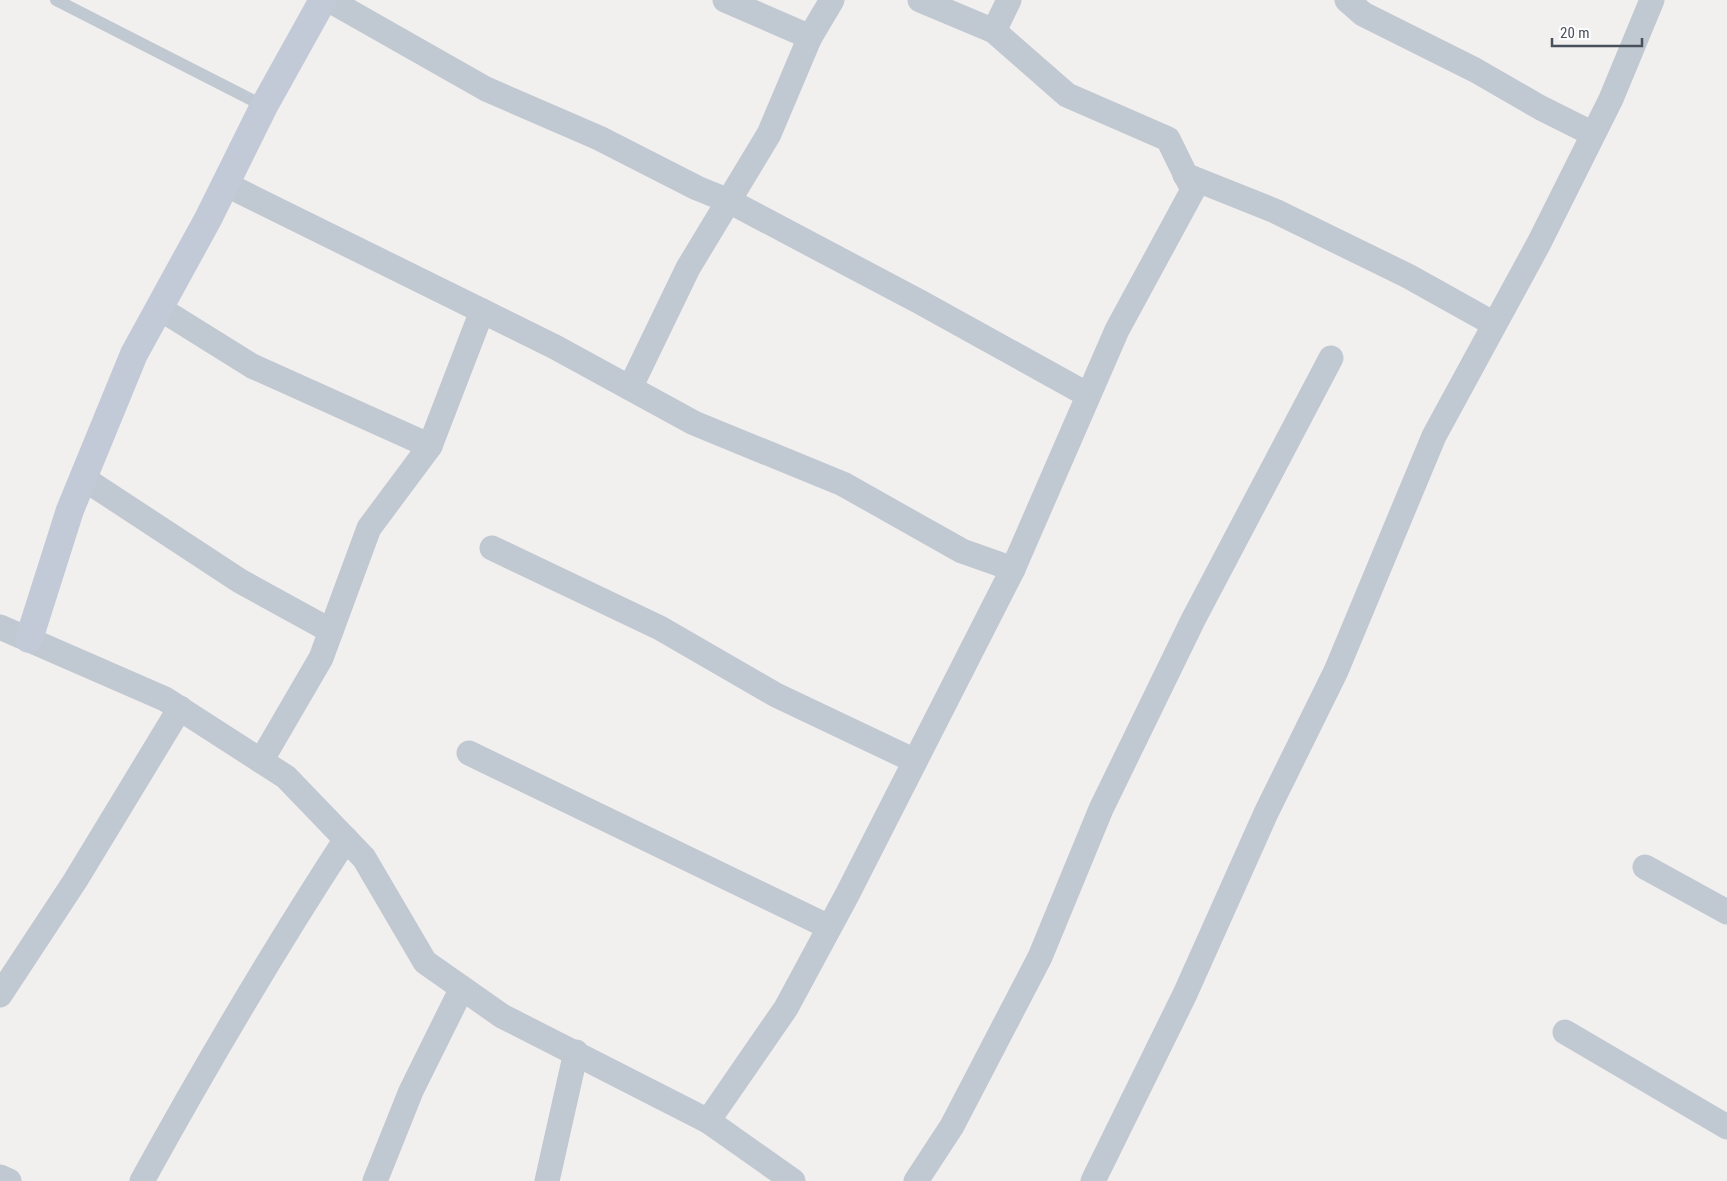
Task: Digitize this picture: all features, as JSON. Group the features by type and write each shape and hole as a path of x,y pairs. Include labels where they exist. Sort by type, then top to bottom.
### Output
{"street":[{"path":"29,639 70,510 134,354 225,184 264,106 323,0"},
{"path":"329,0 486,89 599,138 697,188 729,201 920,302 1088,395"},
{"path":"725,0 810,37"},
{"path":"630,388 688,268 768,134 810,37 832,0"},
{"path":"708,1121 786,1008 829,927 1013,569 1117,330 1193,190 1168,139 1067,95 994,31 920,0"},
{"path":"994,31 1009,0"},
{"path":"1347,0 1363,14 1475,70 1541,108 1593,134"},
{"path":"1093,1181 1185,994 1266,813 1336,672 1434,436 1539,243 1611,99 1652,0"},
{"path":"1185,175 1284,215 1408,276 1494,324"},
{"path":"225,184 555,347 694,424 843,484 962,551 1013,569"},
{"path":"159,308 252,366 430,446"},
{"path":"261,760 321,658 368,528 430,446 482,311"},
{"path":"916,1181 952,1126 1040,957 1102,808 1176,656 1331,358"},
{"path":"83,478 240,582 331,631"},
{"path":"492,548 660,628 776,695 915,761"},
{"path":"0,627 165,699 286,777 364,858 425,962 502,1016 576,1052 708,1121 793,1181"},
{"path":"0,995 75,881 180,708"},
{"path":"469,753 829,927"},
{"path":"142,1181 200,1075 280,940 346,839"},
{"path":"1645,867 1727,912"},
{"path":"375,1181 411,1091 462,988"},
{"path":"1565,1032 1727,1127"},
{"path":"547,1181 576,1052"},
{"path":"0,1177 9,1181"}],"lane":[{"path":"56,0 264,106"}]}
